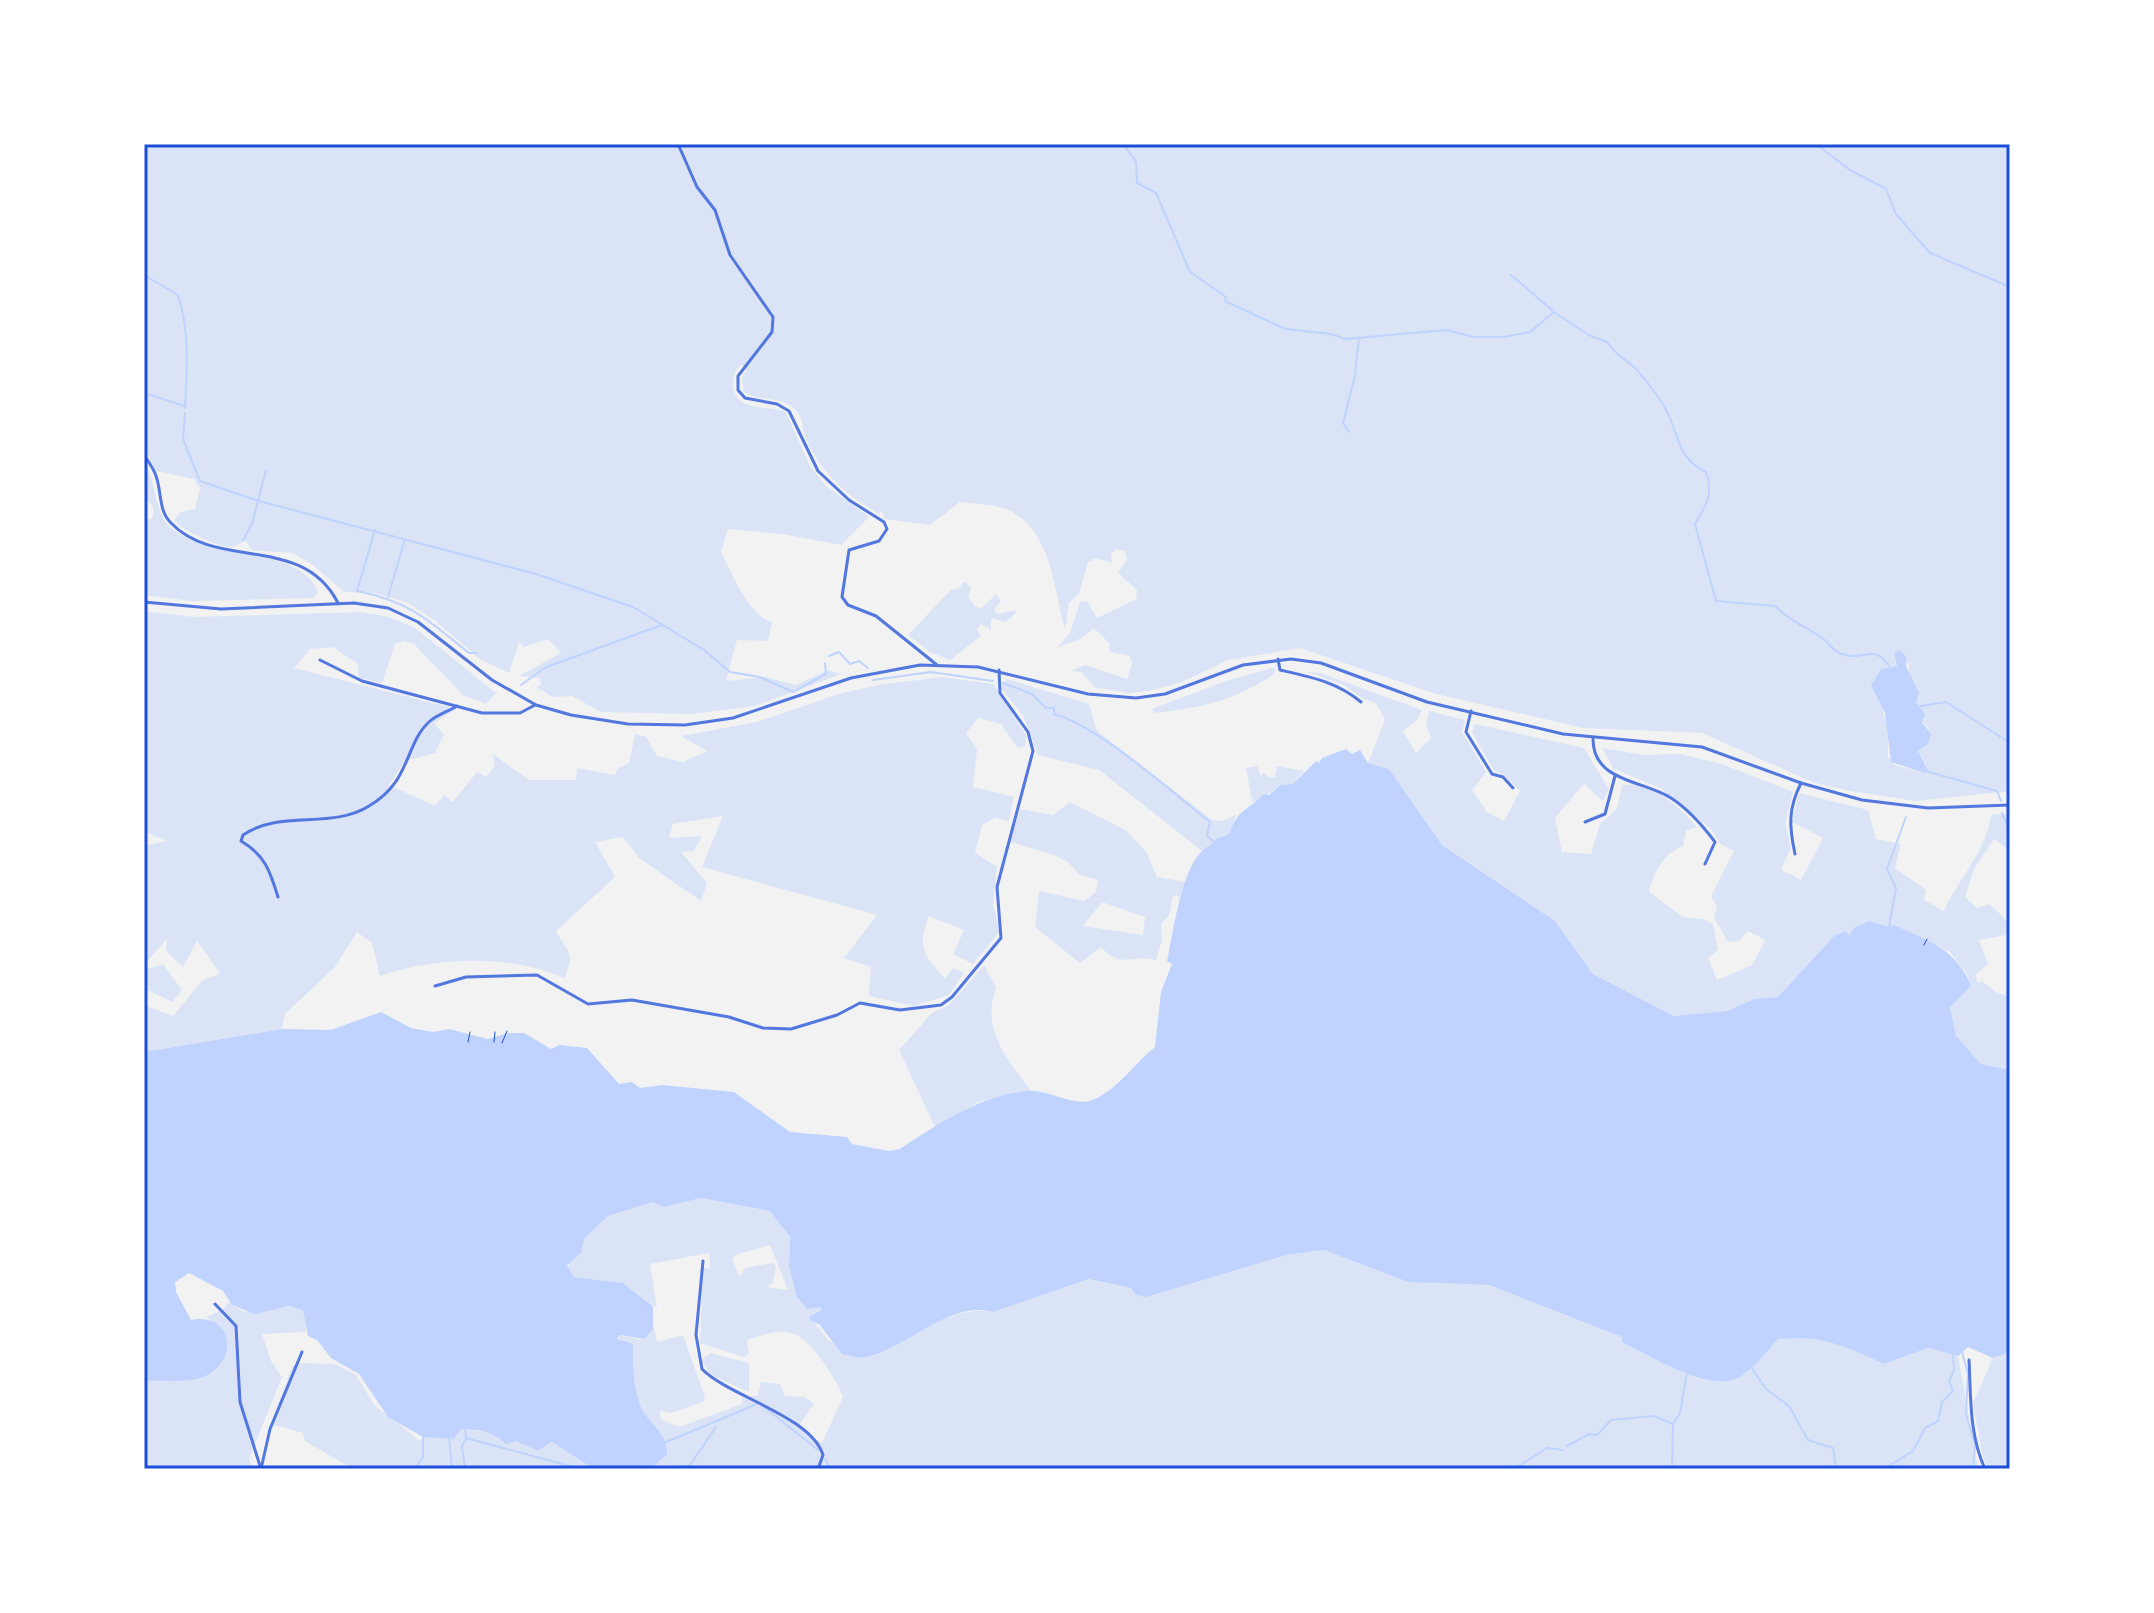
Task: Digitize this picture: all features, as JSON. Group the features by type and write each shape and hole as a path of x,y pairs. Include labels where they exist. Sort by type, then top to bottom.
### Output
{"street":[{"path":"678,144 697,187 715,210 730,255 773,317 774,324 768,339 738,376 738,390 745,398 777,404 789,411 818,471 849,500 884,522 887,529 879,541 849,550 842,597 848,605 876,616 937,665"},
{"path":"144,455 157,476 166,516 182,532 228,549 293,561 324,583 338,603"},
{"path":"144,602 221,609 371,604 412,618 492,680 536,705 603,721 685,725 760,711 873,672 937,665 999,670 1088,694 1136,698 1165,694 1243,665 1278,659 1321,663 1396,693 1593,739 1702,747 1801,783 1862,800 1907,806 2010,805"},
{"path":"1278,659 1280,670 1343,687 1361,702"},
{"path":"320,660 327,661 345,676 482,713 520,713 536,705"},
{"path":"435,986 466,977 537,975 588,1004 632,1000 720,1015 779,1030 815,1022 860,1003 900,1010 941,1005 952,997 1001,938 997,887 1018,799 1033,762 1028,732 1000,693 999,670"},
{"path":"278,897 268,864 257,850 241,841 243,835 255,827 280,820 325,819 367,808 404,774 418,738 430,721 457,706"},
{"path":"1471,711 1466,732 1492,774 1503,777 1513,788"},
{"path":"1593,739 1603,766 1615,776 1658,790 1705,829 1715,842 1705,864"},
{"path":"1585,822 1605,814 1615,776"},
{"path":"1795,854 1789,825 1790,810 1801,783"},
{"path":"703,1261 696,1335 702,1369 724,1385 762,1402 818,1445 823,1455 818,1469"},
{"path":"215,1304 236,1326 240,1402 261,1469"},
{"path":"261,1469 270,1429 302,1352"},
{"path":"1969,1360 1970,1407 1985,1469"}],"path":[{"path":"1924,945 1927,939"},
{"path":"502,1043 507,1031"},
{"path":"468,1042 470,1032"},
{"path":"494,1042 495,1032"}],"shaded area":[{"path":"144,144 2010,144 2010,791 1916,801 1850,791 1812,782 1702,733 1583,728 1436,694 1300,648 1228,660 1180,683 1148,691 1128,693 1094,687 1081,672 1071,671 1085,665 1127,679 1132,663 1130,656 1110,652 1109,643 1094,628 1082,638 1057,648 1070,633 1080,602 1087,601 1097,618 1136,599 1137,590 1118,573 1127,559 1125,551 1116,549 1111,555 1112,563 1096,558 1088,562 1079,594 1069,603 1065,629 1043,547 1024,520 999,507 960,502 930,525 885,519 882,511 879,514 856,499 827,473 806,439 801,418 795,409 744,392 742,378 747,367 740,365 733,381 737,397 751,406 786,412 810,466 825,485 869,517 841,545 782,534 728,529 721,552 748,602 763,618 772,622 768,641 737,640 726,681 765,677 796,685 828,670 841,674 755,706 691,714 601,712 572,696 553,697 536,687 541,685 540,678 519,676 561,653 548,639 524,647 519,642 509,673 480,659 433,619 406,602 374,593 344,592 313,565 293,553 252,550 246,541 234,546 220,545 185,529 174,521 180,512 195,509 200,488 194,479 156,471 144,449","holes":["1894,656 1907,658 1916,705 1925,713 1922,721 1929,729 1924,747 1918,751 1927,766 1925,773 1895,765 1888,757 1888,728 1874,680 1884,668 1897,666"]},
{"path":"144,460 158,506 171,528 209,546 292,567 308,576 318,591 314,598 191,601 144,595 144,520 152,519 153,511 144,493"},
{"path":"965,581 971,589 968,597 976,607 982,608 996,594 1001,601 994,610 998,614 1016,610 1006,622 991,618 991,630 981,624 977,629 981,636 950,660 930,652 908,635 951,590 958,589"},
{"path":"144,611 194,617 360,612 389,617 415,628 496,693 486,704 463,695 414,644 404,641 395,644 382,683 359,678 358,664 333,647 310,649 294,668 456,709 434,723 444,735 435,753 405,761 389,785 435,806 444,795 453,802 477,772 486,777 495,766 493,754 529,780 576,780 577,768 615,775 617,769 629,763 635,734 646,737 657,756 683,762 707,751 681,736 757,722 839,694 878,685 942,677 993,684 1026,735 1025,746 1018,748 1001,724 979,718 966,733 977,750 973,787 1014,797 1009,821 995,818 982,825 975,853 997,867 993,905 1000,931 973,964 953,954 964,930 929,916 923,935 927,956 945,978 953,968 964,973 949,995 914,1006 869,996 871,967 844,958 877,915 702,867 723,816 673,824 669,838 702,836 694,851 681,852 707,883 701,901 639,858 623,837 595,842 615,877 556,931 570,958 564,978 520,965 472,961 425,965 380,976 372,943 357,932 335,967 285,1014 282,1029 144,1052 144,1005 173,1016 202,981 220,973 197,941 183,967 166,951 167,939 144,965 144,846 166,841 144,831"},
{"path":"1272,668 1276,670 1273,675 1228,698 1171,711 1154,713 1152,709 1226,681"},
{"path":"1304,671 1323,674 1422,710 1418,719 1403,731 1416,753 1431,738 1426,724 1429,711 1465,720 1462,732 1486,772 1472,790 1487,812 1504,821 1520,791 1503,774 1494,771 1472,732 1475,724 1584,748 1609,789 1603,801 1584,784 1555,818 1562,852 1591,854 1600,824 1617,809 1622,785 1644,787 1673,803 1697,827 1686,831 1683,846 1660,864 1649,892 1683,917 1703,919 1713,924 1718,950 1708,958 1717,980 1752,965 1765,940 1748,931 1739,941 1728,942 1714,918 1717,906 1711,897 1734,851 1720,844 1712,830 1660,788 1614,769 1602,748 1644,755 1680,754 1722,764 1793,792 1785,824 1791,848 1781,869 1801,880 1823,838 1792,822 1799,793 1868,810 1876,839 1901,844 1895,868 1926,890 1924,900 1944,911 1984,840 1991,815 2010,813 2010,851 1994,839 1974,869 1965,897 1977,908 1990,904 2009,923 2007,935 1979,940 1988,964 1976,974 1977,983 1982,981 1996,992 2010,997 2010,1070 1981,1064 1956,1036 1950,1006 1971,986 1966,972 1950,952 1889,927 1848,937 1834,936 1778,997 1754,999 1727,1011 1674,1016 1593,974 1555,921 1442,845 1389,769 1368,763 1385,720 1376,703 1363,699 1344,685"},
{"path":"1007,679 1089,704 1097,731 1212,820 1221,821 1236,815 1229,834 1216,839 1212,846 1202,851 1099,770 1038,755 1024,717 1000,687"},
{"path":"1257,766 1261,777 1263,773 1275,777 1277,766 1304,771 1293,784 1280,785 1256,802 1252,801 1246,768"},
{"path":"1070,802 1127,831 1147,853 1157,877 1185,882 1180,897 1173,895 1169,915 1161,924 1162,940 1156,961 1141,958 1122,960 1101,947 1080,963 1035,927 1039,891 1084,901 1096,892 1098,880 1080,875 1068,862 1052,854 1010,842 1020,809 1053,815","holes":["1102,902 1145,917 1143,935 1083,926"]},
{"path":"163,964 182,990 172,1002 144,988 144,970"},
{"path":"984,965 996,988 992,1003 994,1031 1005,1055 1031,1091 978,1102 935,1127 899,1050 932,1013 949,1005"},
{"path":"701,1198 770,1211 790,1237 789,1265 797,1284 823,1311 810,1317 828,1340 866,1357 945,1318 962,1313 993,1312 1089,1279 1131,1288 1286,1255 1324,1250 1408,1282 1489,1285 1622,1337 1742,1376 1778,1339 1821,1340 1884,1364 1928,1348 1958,1356 1978,1469 637,1469 652,1467 667,1455 666,1446 638,1400 633,1344 619,1341 620,1335 641,1340 653,1325 657,1342 683,1335 705,1397 703,1402 671,1413 660,1411 661,1419 679,1427 742,1404 742,1398 758,1395 761,1382 780,1384 785,1396 805,1397 814,1404 798,1427 822,1443 843,1397 829,1370 799,1336 775,1332 747,1340 749,1354 744,1357 700,1343 703,1267 710,1269 709,1253 650,1264 657,1308 623,1283 574,1277 568,1270 570,1259 584,1245 585,1238 608,1216 653,1202 664,1207","holes":["770,1245 788,1290 766,1287 773,1283 776,1266 773,1263 745,1268 740,1277 732,1259 735,1255"]},
{"path":"229,1302 247,1312 286,1307 305,1311 306,1332 262,1334 271,1361 282,1377 249,1459 254,1469 144,1469 144,1381 195,1379 217,1369 224,1360 226,1343 213,1322 206,1317 223,1309"},
{"path":"2010,1352 2010,1469 1989,1469 1983,1457 1973,1403 1993,1358"},
{"path":"711,1353 749,1363 749,1392 711,1375 701,1360"},
{"path":"335,1364 356,1375 375,1406 420,1441 423,1437 454,1439 460,1430 480,1431 511,1439 538,1451 553,1442 591,1466 613,1469 353,1469 305,1441 303,1433 271,1424 293,1365"}],"water":[{"path":"1900,650 1907,658 1906,666 1919,693 1916,702 1925,714 1922,722 1931,734 1928,744 1918,751 1929,772 1925,773 1891,762 1885,713 1871,685 1881,669 1897,666 1894,653"},
{"path":"1346,749 1352,754 1360,750 1368,763 1389,769 1442,845 1555,921 1593,974 1674,1016 1727,1011 1754,999 1778,997 1834,936 1846,931 1849,936 1854,928 1869,921 1889,927 1894,925 1929,941 1950,955 1971,986 1950,1007 1956,1036 1981,1064 2010,1070 2010,1352 1993,1358 1968,1347 1958,1356 1928,1348 1884,1364 1821,1340 1778,1339 1743,1375 1716,1381 1683,1372 1622,1342 1622,1337 1489,1285 1408,1282 1324,1250 1286,1255 1146,1297 1136,1295 1131,1288 1089,1279 993,1312 976,1310 960,1313 881,1352 857,1357 842,1354 820,1325 810,1320 809,1317 822,1310 820,1307 807,1309 797,1297 789,1266 790,1237 770,1211 701,1198 664,1207 653,1202 608,1216 585,1238 581,1253 567,1265 574,1277 623,1283 653,1306 653,1329 644,1339 620,1335 617,1339 633,1344 638,1400 667,1447 667,1455 652,1467 591,1467 552,1442 538,1451 516,1441 506,1444 496,1436 479,1430 460,1430 454,1439 423,1437 388,1417 359,1374 331,1358 317,1340 308,1336 303,1310 289,1306 255,1314 232,1305 223,1291 189,1273 175,1282 176,1292 191,1320 205,1319 223,1330 227,1348 224,1359 218,1368 201,1378 144,1381 144,1052 282,1029 331,1030 381,1012 411,1028 433,1032 449,1029 488,1039 508,1033 524,1033 551,1049 560,1045 587,1048 619,1084 632,1082 640,1088 662,1085 734,1092 790,1132 847,1137 852,1144 888,1151 900,1149 961,1112 993,1099 1036,1091 1079,1102 1087,1101 1104,1094 1119,1082 1155,1047 1161,992 1172,964 1167,961 1175,921 1194,861 1216,839 1229,834 1240,814 1264,794 1269,795 1280,785 1293,784 1316,761 1319,763 1322,758"}],"waterway":[{"path":"1123,144 1136,162 1137,183 1156,193 1190,272 1226,297 1225,301 1285,329 1331,334 1345,339 1446,330 1474,337 1504,337 1530,332 1554,312 1589,335 1607,342 1638,371 1662,402 1684,454 1706,472 1709,493 1695,524 1716,601 1775,606 1821,637 1837,652 1852,656 1874,654 1889,666"},
{"path":"1816,144 1850,170 1886,189 1896,214 1930,253 2010,287"},
{"path":"144,275 178,295 186,337 185,408"},
{"path":"1511,275 1552,310"},
{"path":"1349,432 1343,423 1355,375 1359,337"},
{"path":"144,393 185,406"},
{"path":"185,413 183,439 200,481 259,501 536,574 633,607 704,650 730,672 760,677 793,692 826,674 825,663"},
{"path":"243,540 252,524 266,470"},
{"path":"375,530 357,591 405,607 430,622 469,653 477,653"},
{"path":"388,597 405,539"},
{"path":"521,685 546,667 662,625"},
{"path":"829,656 839,652 850,664 859,661 868,668"},
{"path":"873,680 931,672 993,681"},
{"path":"1003,683 1032,694 1046,708 1054,708 1054,714 1113,745 1210,822 1207,836 1214,842"},
{"path":"1921,706 1946,702 2010,743"},
{"path":"1929,772 1997,791 2001,801"},
{"path":"2002,813 2010,831"},
{"path":"1889,927 1896,888 1887,869 1906,817"},
{"path":"1962,1352 1968,1374 1966,1414 1975,1445 1973,1469"},
{"path":"1884,1469 1913,1451 1925,1428 1938,1421 1942,1402 1953,1391 1949,1381 1954,1370 1953,1356"},
{"path":"1751,1367 1766,1389 1789,1406 1808,1440 1833,1448 1836,1469"},
{"path":"1672,1469 1673,1424 1680,1413 1687,1372"},
{"path":"666,1442 757,1404"},
{"path":"763,1406 818,1450"},
{"path":"1567,1446 1589,1434 1597,1435 1611,1420 1654,1416 1673,1424"},
{"path":"675,1469 690,1465 716,1427"},
{"path":"465,1429 466,1438 462,1446 465,1469"},
{"path":"415,1469 423,1457 423,1437"},
{"path":"449,1438 452,1469"},
{"path":"466,1438 581,1469"},
{"path":"1514,1469 1547,1448 1563,1450"},
{"path":"825,1459 831,1469"}]}
